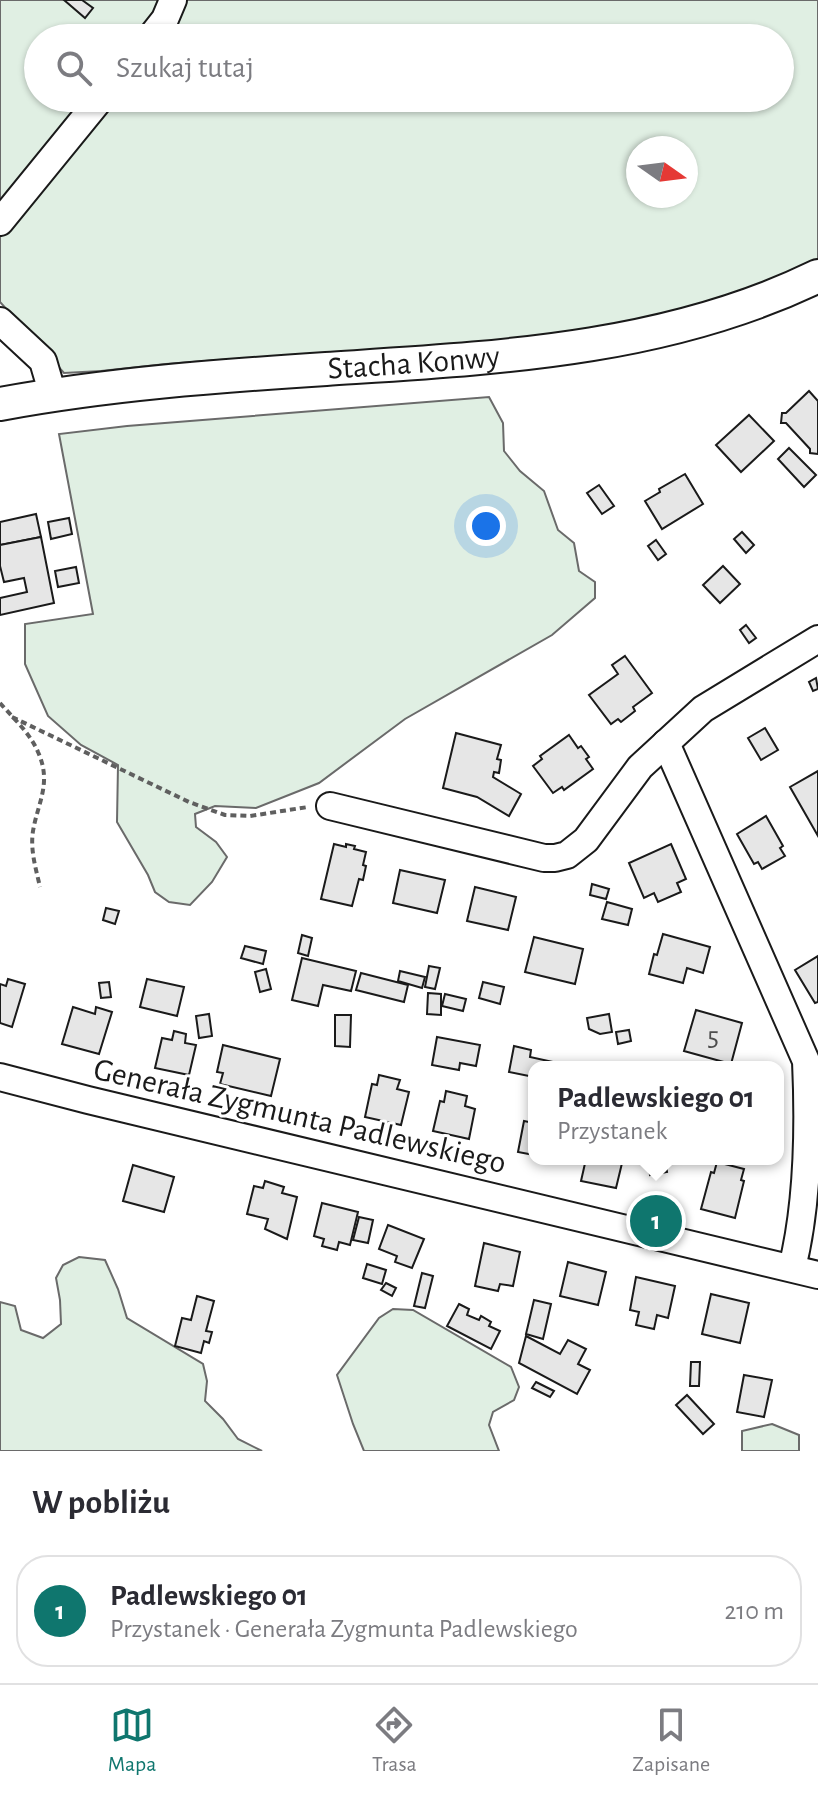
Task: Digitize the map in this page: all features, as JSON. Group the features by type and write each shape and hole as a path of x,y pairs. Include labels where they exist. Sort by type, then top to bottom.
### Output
{"main road":[{"name":"Stacha Konwy","path":"0,404 169,380 475,359 601,344 703,320 818,276"}],"street":[{"path":"161,24 173,0"},
{"path":"0,222 90,112"},
{"path":"0,321 43,361 53,395"},
{"path":"330,806 544,858 567,855 586,840 640,767 703,709 818,639"},
{"path":"666,743 812,1056 807,1095 802,1220 792,1268"},
{"name":"Generała Zygmunta Padlewskiego","path":"0,1077 818,1275"}],"path":[{"path":"0,703 28,734 44,768 45,784 33,834 33,858 40,887"},
{"path":"12,717 189,802 225,815 250,816 330,806"}],"green space":[{"path":"0,0 818,0 818,262 747,293 655,319 470,346 218,360 64,373 0,302"},
{"path":"489,397 503,423 504,451 520,471 544,491 558,530 574,543 579,571 595,582 595,598 552,635 405,719 319,783 256,808 215,806 195,814 196,827 216,842 227,857 212,882 190,905 169,902 155,892 117,822 118,765 81,745 48,716 25,664 25,624 93,614 59,434"},
{"path":"79,1257 105,1260 127,1318 203,1364 207,1381 205,1401 238,1439 262,1451 0,1451 0,1302 15,1306 21,1330 43,1338 61,1324 56,1278 63,1265"},
{"path":"393,1309 413,1310 511,1367 519,1387 514,1400 493,1412 489,1425 499,1451 364,1451 337,1375 379,1318"},
{"path":"772,1424 799,1435 799,1451 742,1451 742,1431"}],"building":[{"path":"64,0 82,0 93,8 85,18"},
{"path":"809,391 818,401 818,454 810,453 810,449 786,423 781,423 782,413 786,413"},
{"path":"749,415 774,441 741,472 716,445"},
{"path":"789,448 816,475 804,487 778,459"},
{"path":"685,474 703,504 662,529 645,501"},
{"path":"599,485 614,506 602,514 587,493"},
{"path":"36,514 41,537 0,545 0,522"},
{"path":"69,518 72,534 51,539 48,522"},
{"path":"742,532 754,545 746,553 734,539"},
{"path":"41,537 54,603 0,615 0,598 27,592 24,578 4,582 0,545"},
{"path":"656,540 666,554 658,560 648,546"},
{"path":"723,566 740,584 720,603 703,585"},
{"path":"76,567 79,583 58,587 55,571"},
{"path":"746,625 756,638 749,643 740,630"},
{"path":"625,656 652,693 633,707 635,711 621,722 618,719 611,724 589,695 618,674 612,665"},
{"path":"816,678 818,689 813,691 809,682"},
{"path":"765,728 778,750 761,760 748,738"},
{"path":"456,733 501,745 497,759 501,760 499,773 494,772 493,777 521,794 509,816 477,797 443,788"},
{"path":"569,735 589,757 586,759 593,769 564,790 562,787 553,793 533,766 542,759 540,756"},
{"path":"818,771 818,836 790,787"},
{"path":"766,816 783,846 780,848 785,856 762,869 758,862 754,864 737,834"},
{"path":"334,844 355,846 354,849 366,852 363,880 359,879 352,906 321,899"},
{"path":"671,844 686,879 677,883 681,892 658,902 654,893 644,898 629,863"},
{"path":"400,870 445,880 437,913 393,903"},
{"path":"592,884 609,889 606,899 590,895"},
{"path":"475,887 516,897 508,930 467,921"},
{"path":"607,902 632,909 628,925 602,919"},
{"path":"106,908 119,911 115,924 103,920"},
{"path":"663,934 710,947 703,973 687,968 683,983 649,974"},
{"path":"302,935 312,938 308,956 298,953"},
{"path":"534,937 583,949 575,984 525,972"},
{"path":"245,946 266,951 263,964 241,958"},
{"path":"818,956 818,1002 815,1003 795,970"},
{"path":"302,958 356,971 351,991 323,985 318,1006 292,1000"},
{"path":"429,966 440,968 435,989 425,987"},
{"path":"266,969 271,989 260,992 255,972"},
{"path":"400,971 425,977 422,988 398,981"},
{"path":"361,973 408,985 404,1002 356,990"},
{"path":"8,979 25,984 12,1027 0,1023 0,984 6,986"},
{"path":"147,979 184,987 177,1016 140,1007"},
{"path":"109,982 111,997 101,998 99,983"},
{"path":"483,982 504,987 500,1004 479,998"},
{"path":"428,993 441,994 441,1015 427,1014"},
{"path":"445,994 466,999 463,1011 442,1006"},
{"path":"73,1007 95,1014 96,1007 112,1012 99,1054 62,1044"},
{"path":"696,1010 742,1023 732,1061 684,1051"},
{"path":"209,1014 212,1036 199,1038 196,1016"},
{"path":"609,1014 612,1032 600,1034 589,1029 587,1018"},
{"path":"335,1015 351,1015 350,1047 335,1046"},
{"path":"629,1030 631,1041 618,1044 616,1032"},
{"path":"174,1031 186,1034 185,1043 196,1045 189,1075 155,1068 162,1038 172,1040"},
{"path":"437,1037 480,1045 476,1066 460,1063 459,1070 432,1065"},
{"path":"223,1045 280,1059 271,1096 220,1084 223,1073 217,1072"},
{"path":"514,1046 531,1050 530,1057 548,1061 528,1061 528,1076 509,1072"},
{"path":"379,1075 400,1080 397,1089 409,1092 401,1125 365,1117 372,1084 377,1085"},
{"path":"446,1091 467,1096 465,1106 475,1109 469,1139 433,1131 440,1101 444,1102"},
{"path":"524,1121 528,1122 528,1154 518,1152"},
{"path":"133,1165 174,1177 164,1212 123,1201"},
{"path":"585,1165 622,1165 616,1188 581,1181"},
{"path":"649,1165 666,1165 667,1172 650,1175"},
{"path":"716,1165 744,1169 735,1218 701,1209 711,1172 714,1173"},
{"path":"265,1181 284,1187 282,1193 297,1197 287,1239 265,1229 268,1219 247,1214 254,1186 263,1188"},
{"path":"322,1203 358,1212 350,1245 339,1242 337,1250 322,1246 324,1239 314,1236"},
{"path":"359,1217 373,1220 368,1243 353,1240"},
{"path":"388,1225 424,1239 412,1268 395,1262 397,1256 379,1249"},
{"path":"484,1243 520,1252 513,1286 500,1284 498,1291 475,1286"},
{"path":"568,1262 606,1272 598,1305 560,1296"},
{"path":"367,1264 386,1270 382,1284 363,1278"},
{"path":"422,1273 433,1276 425,1308 414,1306"},
{"path":"636,1277 675,1286 668,1318 657,1315 654,1329 636,1325 639,1312 630,1310"},
{"path":"386,1283 396,1288 392,1296 381,1290"},
{"path":"711,1294 749,1303 740,1343 702,1334"},
{"path":"197,1296 214,1301 206,1331 212,1332 209,1343 204,1341 201,1353 175,1346 182,1318 191,1320"},
{"path":"534,1300 551,1304 543,1339 526,1334"},
{"path":"459,1304 469,1309 467,1315 479,1320 481,1316 491,1322 489,1326 500,1331 491,1349 447,1326"},
{"path":"526,1336 560,1354 568,1340 586,1349 578,1364 590,1370 577,1394 519,1363"},
{"path":"691,1362 700,1362 699,1386 690,1386"},
{"path":"744,1375 772,1380 764,1417 737,1412"},
{"path":"536,1382 554,1391 550,1397 532,1388"},
{"path":"687,1395 714,1424 703,1434 676,1405"}],"place":[{"name":"Padlewskiego 01","path":"656,1221"}]}
